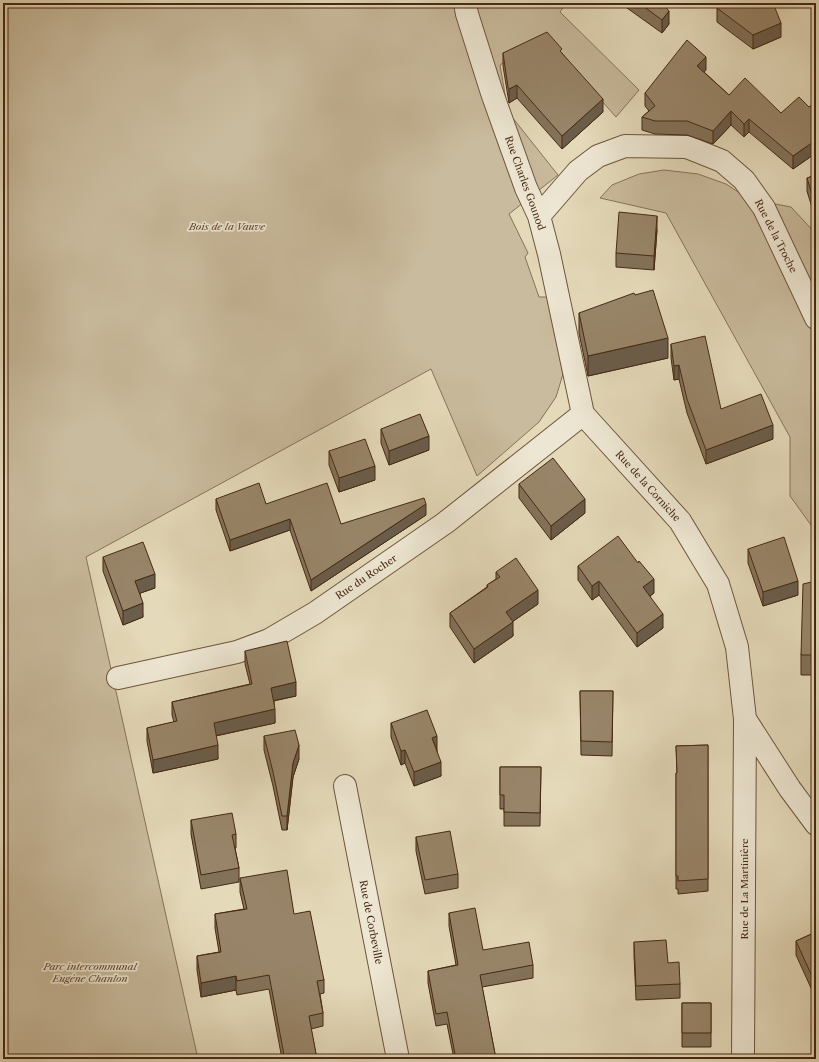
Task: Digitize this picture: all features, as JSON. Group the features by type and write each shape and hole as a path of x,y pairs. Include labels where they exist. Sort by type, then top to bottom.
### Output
{"street":[{"name":"Rue Charles Gounod","path":"465,3 467,14 492,93 526,188 538,216 549,254 583,414"},
{"name":"Rue de la Troche","path":"538,216 578,170 598,156 625,146 687,147 722,161 744,180 764,208 816,318"},
{"name":"Rue du Rocher","path":"118,678 237,652 269,640 315,612 446,523 583,414"},
{"name":"Rue de la Corniche","path":"583,414 680,520 718,584 737,647 745,719 790,789 816,824"},
{"name":"Rue de La Martinière","path":"743,1059 745,719"},
{"name":"Rue de Corbeville","path":"345,786 398,1059"}],"green space":[{"name":"Bois de la Vauve","path":"3,3 566,3 560,12 639,90 616,117 545,37 500,65 508,112 558,175 509,214 528,253 525,257 539,297 548,297 563,374 556,397 539,422 477,476 431,369 86,557 198,1059 3,1059"},
{"path":"664,170 698,174 726,184 749,199 791,207 816,234 816,532 790,496 790,437 666,213 600,198 612,185 639,174"}],"building":[{"path":"639,3 662,3 669,11 662,20"},
{"path":"729,3 773,3 781,23 753,35 717,8"},
{"path":"547,32 562,49 560,51 603,99 562,136 517,85 509,89 503,53"},
{"path":"687,40 706,57 697,66 729,95 745,78 781,113 799,97 809,107 813,104 816,107 816,140 793,156 749,119 744,124 731,111 713,131 687,121 655,121 642,117 655,106 645,93"},
{"path":"816,175 816,208 807,178"},
{"path":"619,212 657,216 654,256 616,253"},
{"path":"653,290 668,338 588,356 579,313 634,293 635,295"},
{"path":"705,336 721,409 761,394 773,425 706,450 687,399 679,365 674,366 671,344"},
{"path":"420,414 429,436 389,451 381,429"},
{"path":"365,439 375,466 339,478 329,451"},
{"path":"553,458 585,499 551,526 519,484"},
{"path":"259,483 266,504 327,483 341,524 424,498 426,504 311,580 290,519 230,540 216,499"},
{"path":"618,536 638,563 639,561 654,579 643,587 663,614 637,633 599,581 592,586 578,566"},
{"path":"784,537 798,581 763,592 748,549"},
{"path":"143,542 155,574 135,581 143,603 123,611 103,557"},
{"path":"516,558 538,590 506,612 513,622 474,649 450,613 500,577 496,572"},
{"path":"816,581 816,655 801,655 803,584"},
{"path":"287,641 296,682 271,688 275,709 214,723 218,745 153,760 147,728 177,721 172,702 252,684 245,651"},
{"path":"580,691 613,691 612,742 581,741"},
{"path":"427,710 437,736 432,738 441,762 414,772 405,750 401,751 391,723"},
{"path":"295,730 299,745 293,763 287,816 282,816 264,736"},
{"path":"708,745 708,879 678,881 678,876 676,876 676,746"},
{"path":"500,767 541,767 540,813 504,812 504,795 500,795"},
{"path":"232,813 236,834 232,835 239,868 201,875 191,820"},
{"path":"450,831 458,874 425,880 416,837"},
{"path":"287,870 294,914 310,911 324,980 317,981 323,1013 309,1016 317,1059 291,1059 290,1054 284,1055 269,975 237,981 236,976 201,983 197,956 221,952 215,914 247,909 240,878"},
{"path":"475,908 483,950 529,942 533,965 480,975 496,1059 456,1059 447,1012 436,1014 428,971 458,965 449,913"},
{"path":"816,932 816,985 796,941"},
{"path":"666,940 668,963 679,962 680,984 636,986 634,942"},
{"path":"682,1003 711,1003 711,1033 682,1033"}],"park label":[{"name":"Parc intercommunal Eugène Chanlon","path":"90,972"}]}
